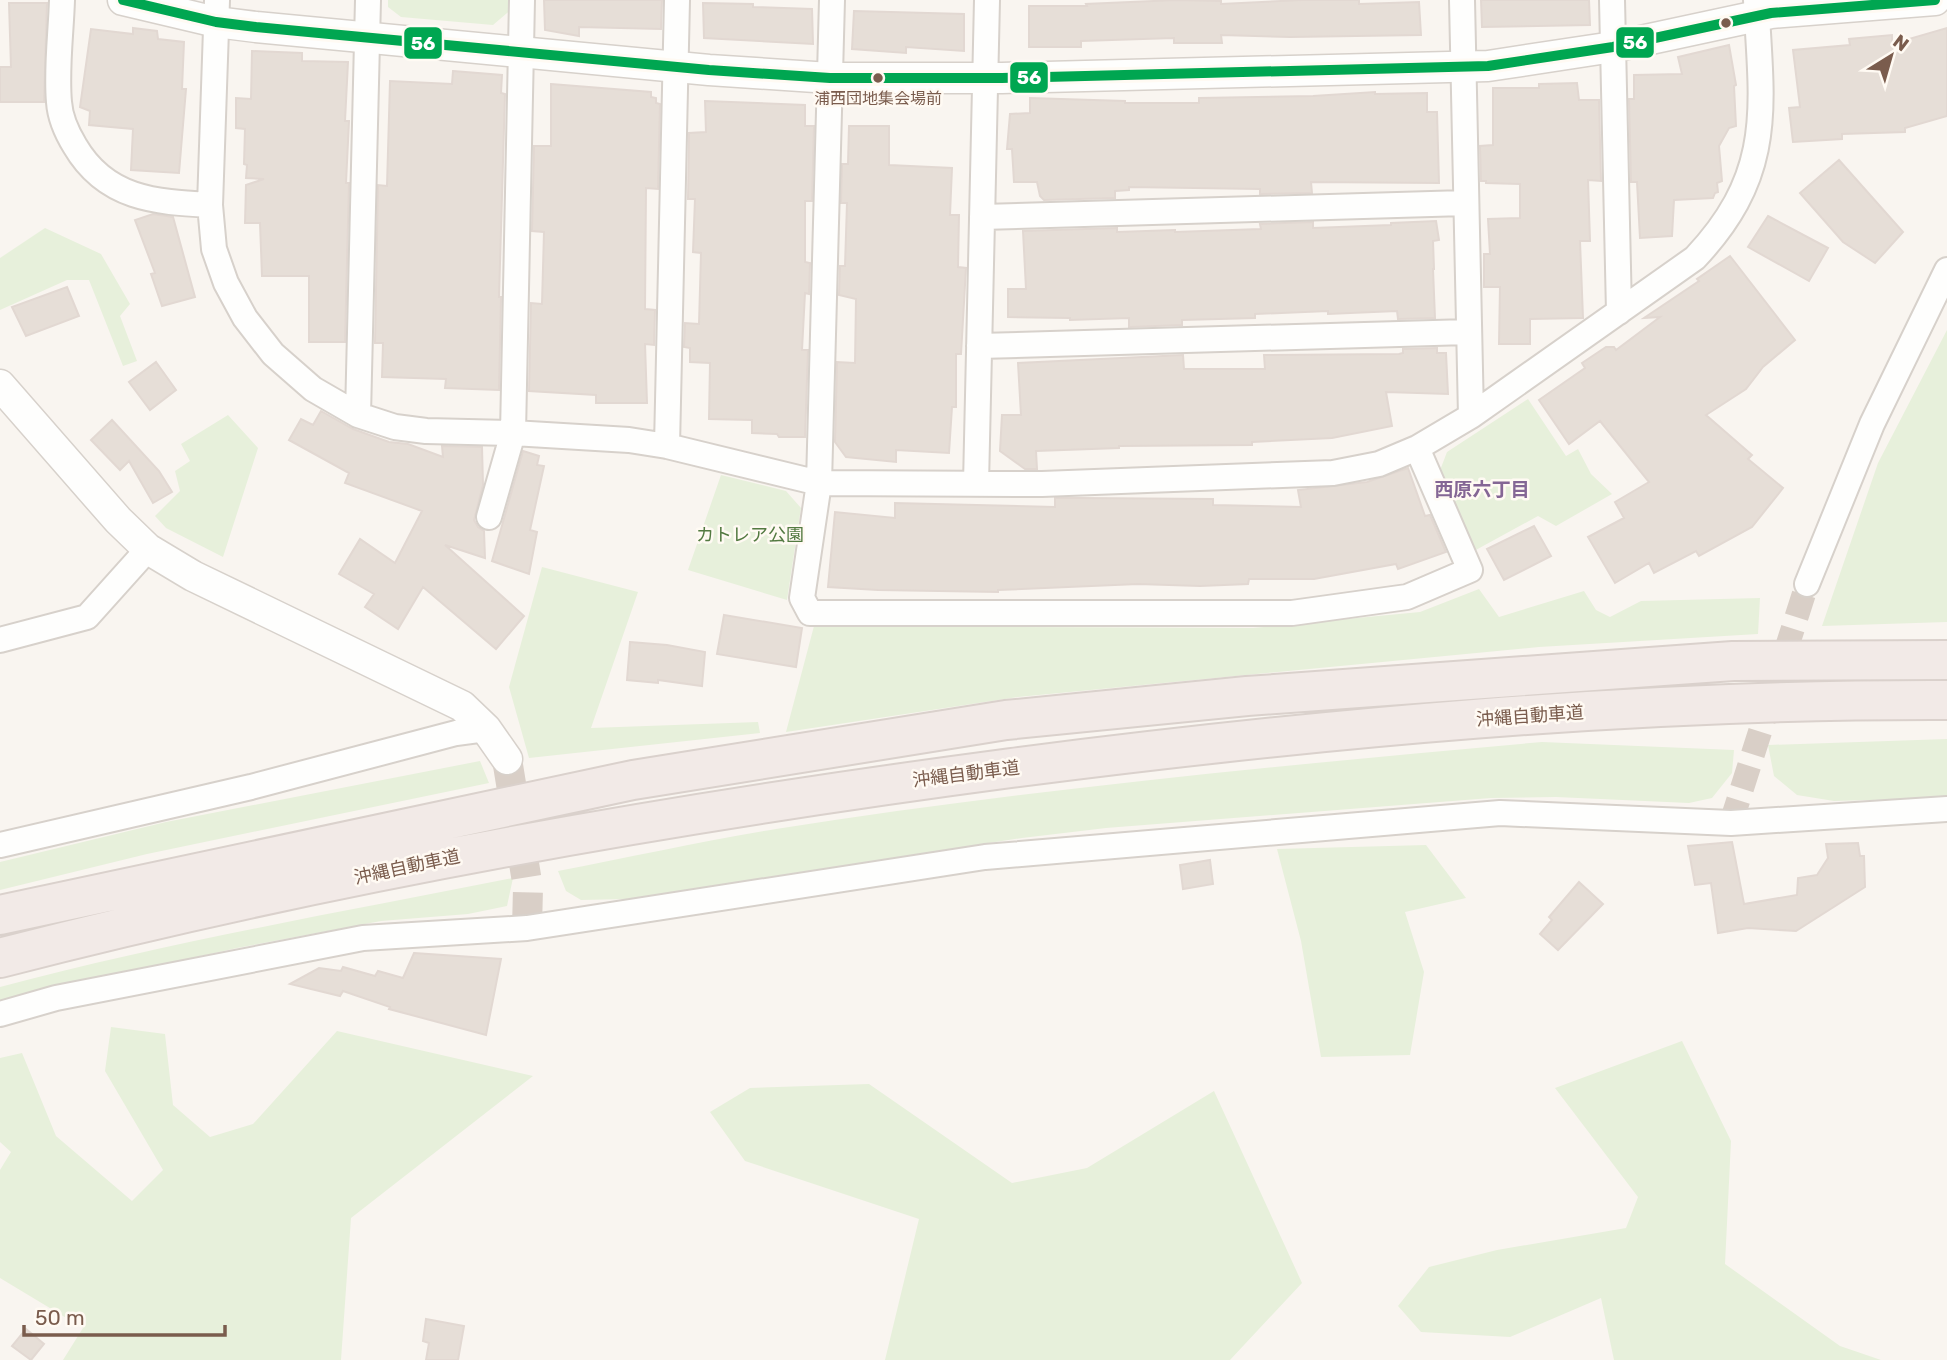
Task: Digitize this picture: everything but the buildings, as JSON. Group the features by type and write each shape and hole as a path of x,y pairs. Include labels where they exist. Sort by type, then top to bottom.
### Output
{"highway":[{"path":"0,915 633,780 1006,720 1247,696 1733,661 1947,660"},
{"name":"沖縄自動車道","path":"0,958 238,902 475,853 644,821 823,793 1146,751 1323,732 1687,705 1788,700 1947,700"}],"street":[{"path":"62,0 59,103 67,132 80,154 102,179 122,192 151,200 210,205"},
{"path":"123,0 216,11 366,37 830,78 986,78 1488,66 1613,47 1756,7 1936,0"},
{"path":"358,415 368,0"},
{"path":"489,517 513,433 522,0"},
{"path":"667,446 677,0"},
{"path":"832,0 818,483 802,598 810,613 1292,613 1407,597 1470,570 1417,448"},
{"path":"976,484 987,0"},
{"path":"1462,0 1471,416"},
{"path":"1612,0 1619,312"},
{"path":"216,11 210,205 214,249 226,283 245,318 273,354 313,389 358,415 395,427 426,431 629,440 667,446 818,483 1042,484 1333,473 1379,464 1417,448 1471,416 1695,258 1718,234 1748,180 1756,155 1760,120 1756,7"},
{"path":"982,217 1465,203"},
{"path":"1807,584 1872,424 1947,270"},
{"path":"979,346 1468,332"},
{"path":"0,385 118,520 148,549 193,576 462,706 486,729 507,759"},
{"path":"0,640 87,617 148,549"},
{"path":"0,845 251,787 456,733 486,729"},
{"path":"0,1014 57,998 363,938 527,928 985,857 1500,813 1731,823 1947,809"}],"green space":[{"path":"388,0 515,0 514,7 493,25 401,17 388,7"},
{"path":"45,228 101,254 130,304 120,316 137,361 123,366 89,280 67,280 0,310 0,258"},
{"path":"1947,330 1947,622 1822,626 1878,463"},
{"path":"1528,399 1566,456 1578,449 1591,474 1612,494 1556,526 1538,516 1474,551 1439,473 1447,452"},
{"path":"228,415 258,448 223,557 166,528 155,516 180,491 175,471 190,461 181,444"},
{"name":"カトレア公園","path":"721,475 786,491 801,508 787,600 688,570"},
{"path":"542,567 638,592 591,728 758,722 760,733 529,758 509,687"},
{"path":"1479,589 1499,617 1584,591 1596,610 1610,617 1641,601 1760,598 1758,634 1539,647 1018,697 786,732 814,626 1253,628 1420,612"},
{"path":"1947,739 1947,798 1834,801 1797,795 1774,776 1768,745"},
{"path":"1542,742 1734,750 1732,773 1712,798 1689,803 1556,797 1491,798 1106,828 1022,838 626,899 581,900 566,891 558,871 776,829 967,802 1254,769"},
{"path":"480,761 489,783 147,854 0,890 0,862 166,822"},
{"path":"1426,845 1466,898 1405,912 1424,972 1410,1055 1321,1057 1301,941 1277,849"},
{"path":"513,878 507,906 468,914 381,921 237,948 0,1001 0,987 64,971 256,928"},
{"path":"111,1027 165,1034 173,1105 210,1137 253,1124 337,1031 533,1076 351,1218 341,1360 63,1360 83,1328 0,1278 0,1170 11,1152 0,1142 0,1058 22,1053 56,1136 132,1201 163,1170 105,1071"},
{"path":"1682,1041 1731,1141 1725,1264 1840,1346 1881,1360 1614,1360 1601,1298 1510,1337 1421,1332 1398,1306 1429,1267 1497,1250 1626,1228 1638,1197 1555,1088"},
{"path":"869,1084 1012,1183 1087,1168 1214,1091 1302,1283 1230,1360 885,1360 919,1219 745,1161 710,1112 750,1088"}],"tunnel":[{"path":"1731,823 1807,584"},
{"path":"507,759 528,888 527,928"}],"transit line":[{"name":"56","path":"123,0 216,22 256,27 709,70 830,78 1002,78 1488,66 1613,47 1771,13 1935,0"}],"place":[{"name":"浦西団地集会場前","path":"878,78"}],"district":[{"name":"西原六丁目","path":"1482,489"}]}
